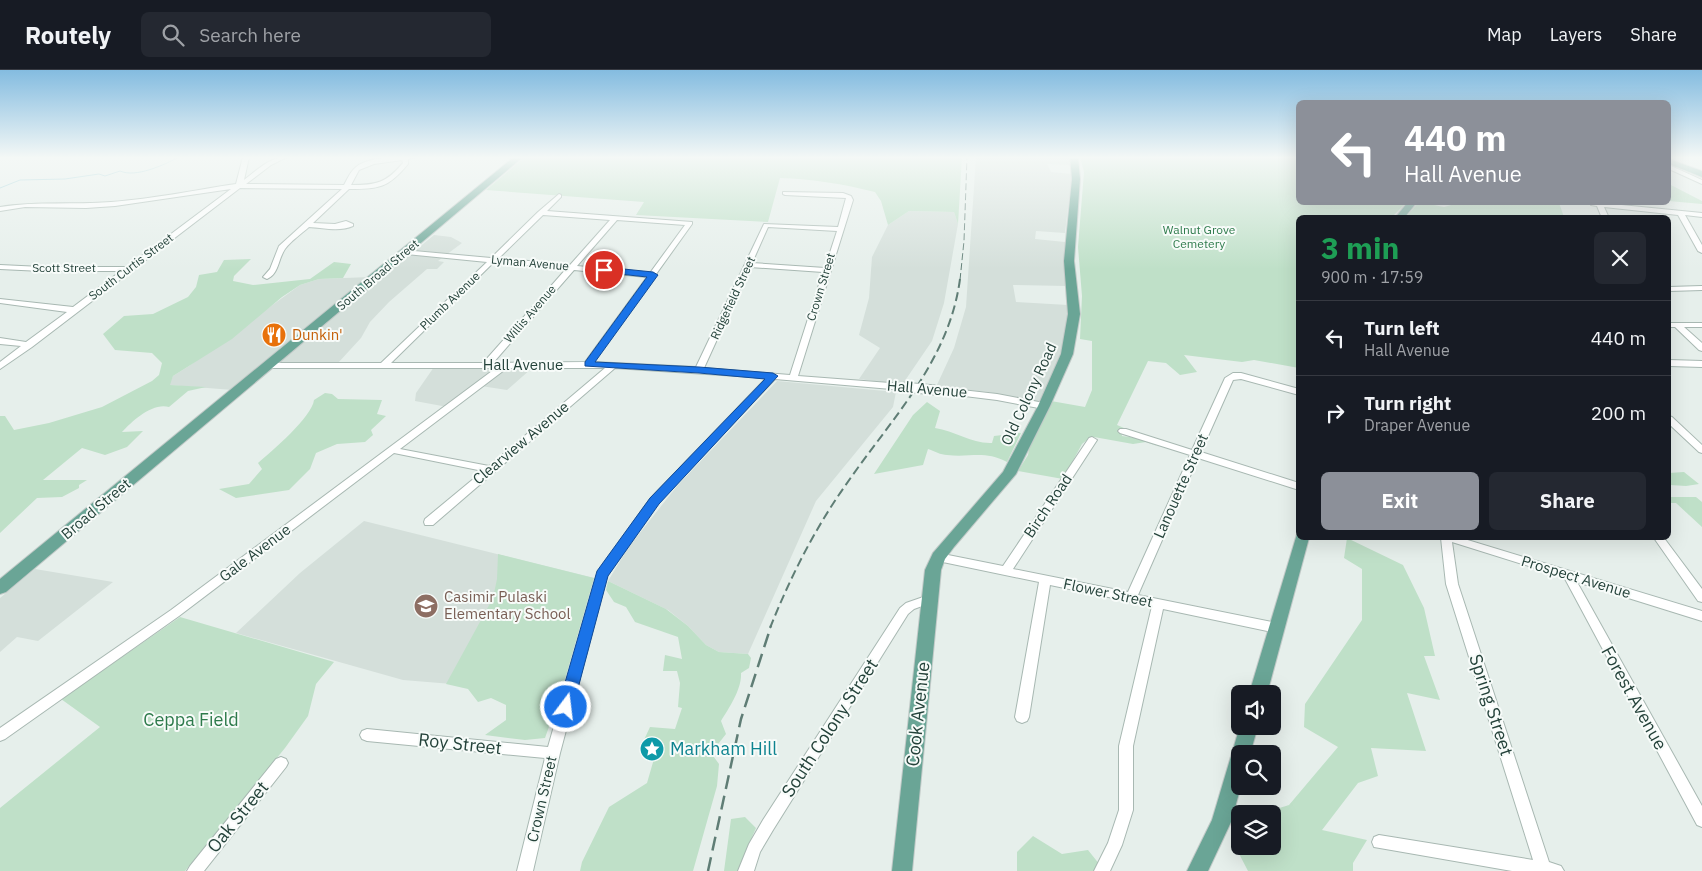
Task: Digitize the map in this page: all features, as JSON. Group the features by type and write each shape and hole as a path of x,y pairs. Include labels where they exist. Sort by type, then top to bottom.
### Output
{"main road":[{"name":"South Broad Street","path":"191,430 475,194"},
{"name":"Old Colony Road","path":"938,557 1009,474 1044,406 1067,354 1073,328 1074,307 1069,262 1075,194"},
{"path":"1402,215 1410,205"},
{"name":"Broad Street","path":"0,588 191,430"},
{"path":"1261,685 1301,540"},
{"name":"Cook Avenue","path":"902,871 933,570 938,557"},
{"path":"1198,871 1221,822 1231,788"}],"street":[{"path":"0,209 26,205 86,206 115,204 181,194"},
{"name":"South Curtis Street","path":"0,366 228,194"},
{"path":"267,277 273,270 282,248 338,194"},
{"name":"Crown Street","path":"793,378 850,200 849,197 807,194"},
{"name":"Plumb Avenue","path":"384,365 559,196"},
{"path":"1606,205 1702,215"},
{"path":"1680,212 1702,251"},
{"path":"540,213 690,222 588,364"},
{"name":"Willis Avenue","path":"486,365 615,218"},
{"path":"306,225 337,226"},
{"name":"Ridgefield Street","path":"699,370 766,225 840,229"},
{"name":"Lyman Avenue","path":"406,252 653,275"},
{"path":"748,265 827,270"},
{"name":"Scott Street","path":"0,267 42,269 128,268"},
{"path":"1671,289 1702,288"},
{"path":"0,301 74,310"},
{"path":"1673,325 1702,325"},
{"path":"1673,325 1702,348"},
{"path":"0,341 29,345"},
{"path":"1671,362 1702,364"},
{"name":"Gale Avenue","path":"0,735 175,613 505,365"},
{"name":"Hall Avenue","path":"270,366 613,365 699,370 935,390 997,397 1044,406"},
{"name":"Clearview Avenue","path":"429,522 613,365"},
{"name":"Crown Street","path":"525,871 553,753 602,575 654,501 773,376"},
{"name":"Lanouette Street","path":"1131,598 1229,378 1233,376 1296,391"},
{"path":"1671,421 1702,450"},
{"path":"1123,431 1296,486"},
{"name":"Birch Road","path":"1005,572 1092,440"},
{"path":"392,450 490,469"},
{"name":"Spring Street","path":"1446,540 1446,553 1452,584 1548,870"},
{"name":"Prospect Avenue","path":"1456,540 1702,616"},
{"path":"1661,540 1702,598"},
{"name":"Flower Street","path":"938,557 1277,628"},
{"name":"Forest Avenue","path":"1568,575 1702,820"},
{"path":"1022,717 1045,580"},
{"name":"South Colony Street","path":"746,871 754,849 768,825 904,611 910,606 930,599"},
{"path":"1102,871 1115,845 1126,810 1126,746 1158,604"},
{"name":"Roy Street","path":"367,735 553,753"},
{"name":"Oak Street","path":"195,871 281,763"},
{"path":"1379,842 1548,870"}],"shaded area":[{"path":"974,194 1070,194 1065,233 1036,231 1035,239 1065,242 1067,286 1013,285 1016,302 1068,305 1069,331 1041,403 989,392 936,387 954,348 966,307"},
{"path":"909,211 954,212 958,224 944,303 932,341 902,385 859,379 880,348 859,335 869,298 872,257 888,225"},
{"path":"434,235 451,237 462,243 438,261 444,262 437,269 427,269 389,302 370,322 361,338 338,363 285,363 254,370 233,390 169,385 173,376 300,285 319,279 382,278"},
{"path":"434,367 531,369 507,390 481,386 453,408 415,401 416,393"},
{"path":"777,381 896,392 893,407 816,501 748,654 719,652 706,645 688,626 668,610 608,581 628,548 677,486"},
{"name":"Casimir Pulaski Elementary School","path":"364,521 594,578 561,693 403,680 236,633 300,573"},
{"path":"35,569 113,582 38,641 17,637 0,652 0,598"}],"green space":[{"path":"544,194 776,194 768,222 636,215 644,202"},
{"path":"877,194 960,194 958,224 954,212 909,211 888,225 881,201"},
{"name":"Walnut Grove Cemetery","path":"1082,194 1296,194 1296,205 1404,205 1394,215 1296,215 1296,367 1254,360 1242,362 1184,355 1197,372 1180,375 1166,363 1148,361 1117,425 1124,428 1121,430 1122,436 1138,438 1160,447 1146,442 1133,444 1094,437 1082,444 1063,479 1018,471 1028,455 1051,401 1085,407 1092,390 1092,341 1080,339 1082,296 1078,247"},
{"path":"1671,194 1689,194 1702,201 1702,204 1671,201"},
{"path":"1416,205 1444,207 1451,205 1560,205 1563,215 1408,215"},
{"path":"251,259 234,276 233,281 253,285 310,279 334,262 351,264 343,278 319,279 300,285 282,297 232,339 173,376 170,385 206,387 188,391 169,407 156,407 137,418 122,432 143,431 127,447 105,455 82,448 43,480 87,480 79,485 79,488 62,497 37,498 0,533 0,416 5,416 14,430 49,423 102,407 152,381 159,375 162,363 152,353 115,350 103,334 124,316 153,314 188,297 196,287 199,275 217,272 224,260"},
{"path":"325,393 332,394 338,399 382,400 377,414 386,416 371,430 373,435 365,442 337,444 316,453 310,469 289,490 236,498 219,489 249,484 262,469 258,463 299,424 312,407 314,400"},
{"path":"927,402 940,411 935,428 977,442 992,443 994,436 1021,433 1007,462 991,456 945,455 928,449 923,465 874,474 913,415"},
{"path":"1684,472 1699,484 1686,486 1671,485 1671,473"},
{"path":"1671,497 1696,497 1702,502 1702,527 1676,503 1671,503"},
{"path":"1347,540 1351,540 1403,565 1424,608 1435,656 1424,656 1440,700 1407,693 1426,751 1371,748 1378,776 1358,783 1322,830 1367,840 1353,863 1353,871 1248,871 1240,855 1281,855 1281,808 1289,805 1338,747 1304,727 1305,704 1362,620 1362,569 1344,558"},
{"path":"498,554 594,578 561,693 545,738 525,740 485,735 506,720 506,705 491,698 478,702 468,689 446,684 493,598 497,579"},
{"path":"608,581 666,609 688,626 706,645 719,652 748,654 751,658 749,668 741,673 737,692 721,721 726,734 711,753 719,764 717,786 693,871 580,871 582,862 609,807 647,783 658,745 643,742 650,727 675,729 682,708 678,707 680,683 677,671 663,671 665,655 682,659 678,637 635,622 626,607 614,602 606,590"},
{"name":"Ceppa Field","path":"180,617 334,662 316,684 308,716 285,748 185,871 0,871 0,808 100,727 61,699"},
{"path":"745,817 756,828 745,853 741,871 724,871 731,819"},
{"path":"1033,836 1062,854 1088,850 1100,865 1096,871 1017,871 1017,852"}],"railway":[{"path":"960,280 966,194"},
{"path":"770,628 794,573 823,520 931,364 944,337 954,309 960,279"},
{"path":"708,871 741,719 771,626"}],"place":[{"name":"Dunkin'","path":"274,335"},
{"name":"Casimir Pulaski Elementary School","path":"426,606"},
{"name":"Markham Hill","path":"652,749"}],"route":[{"path":"566,707 602,575 654,501 773,376 588,364 653,275 604,270"}]}
